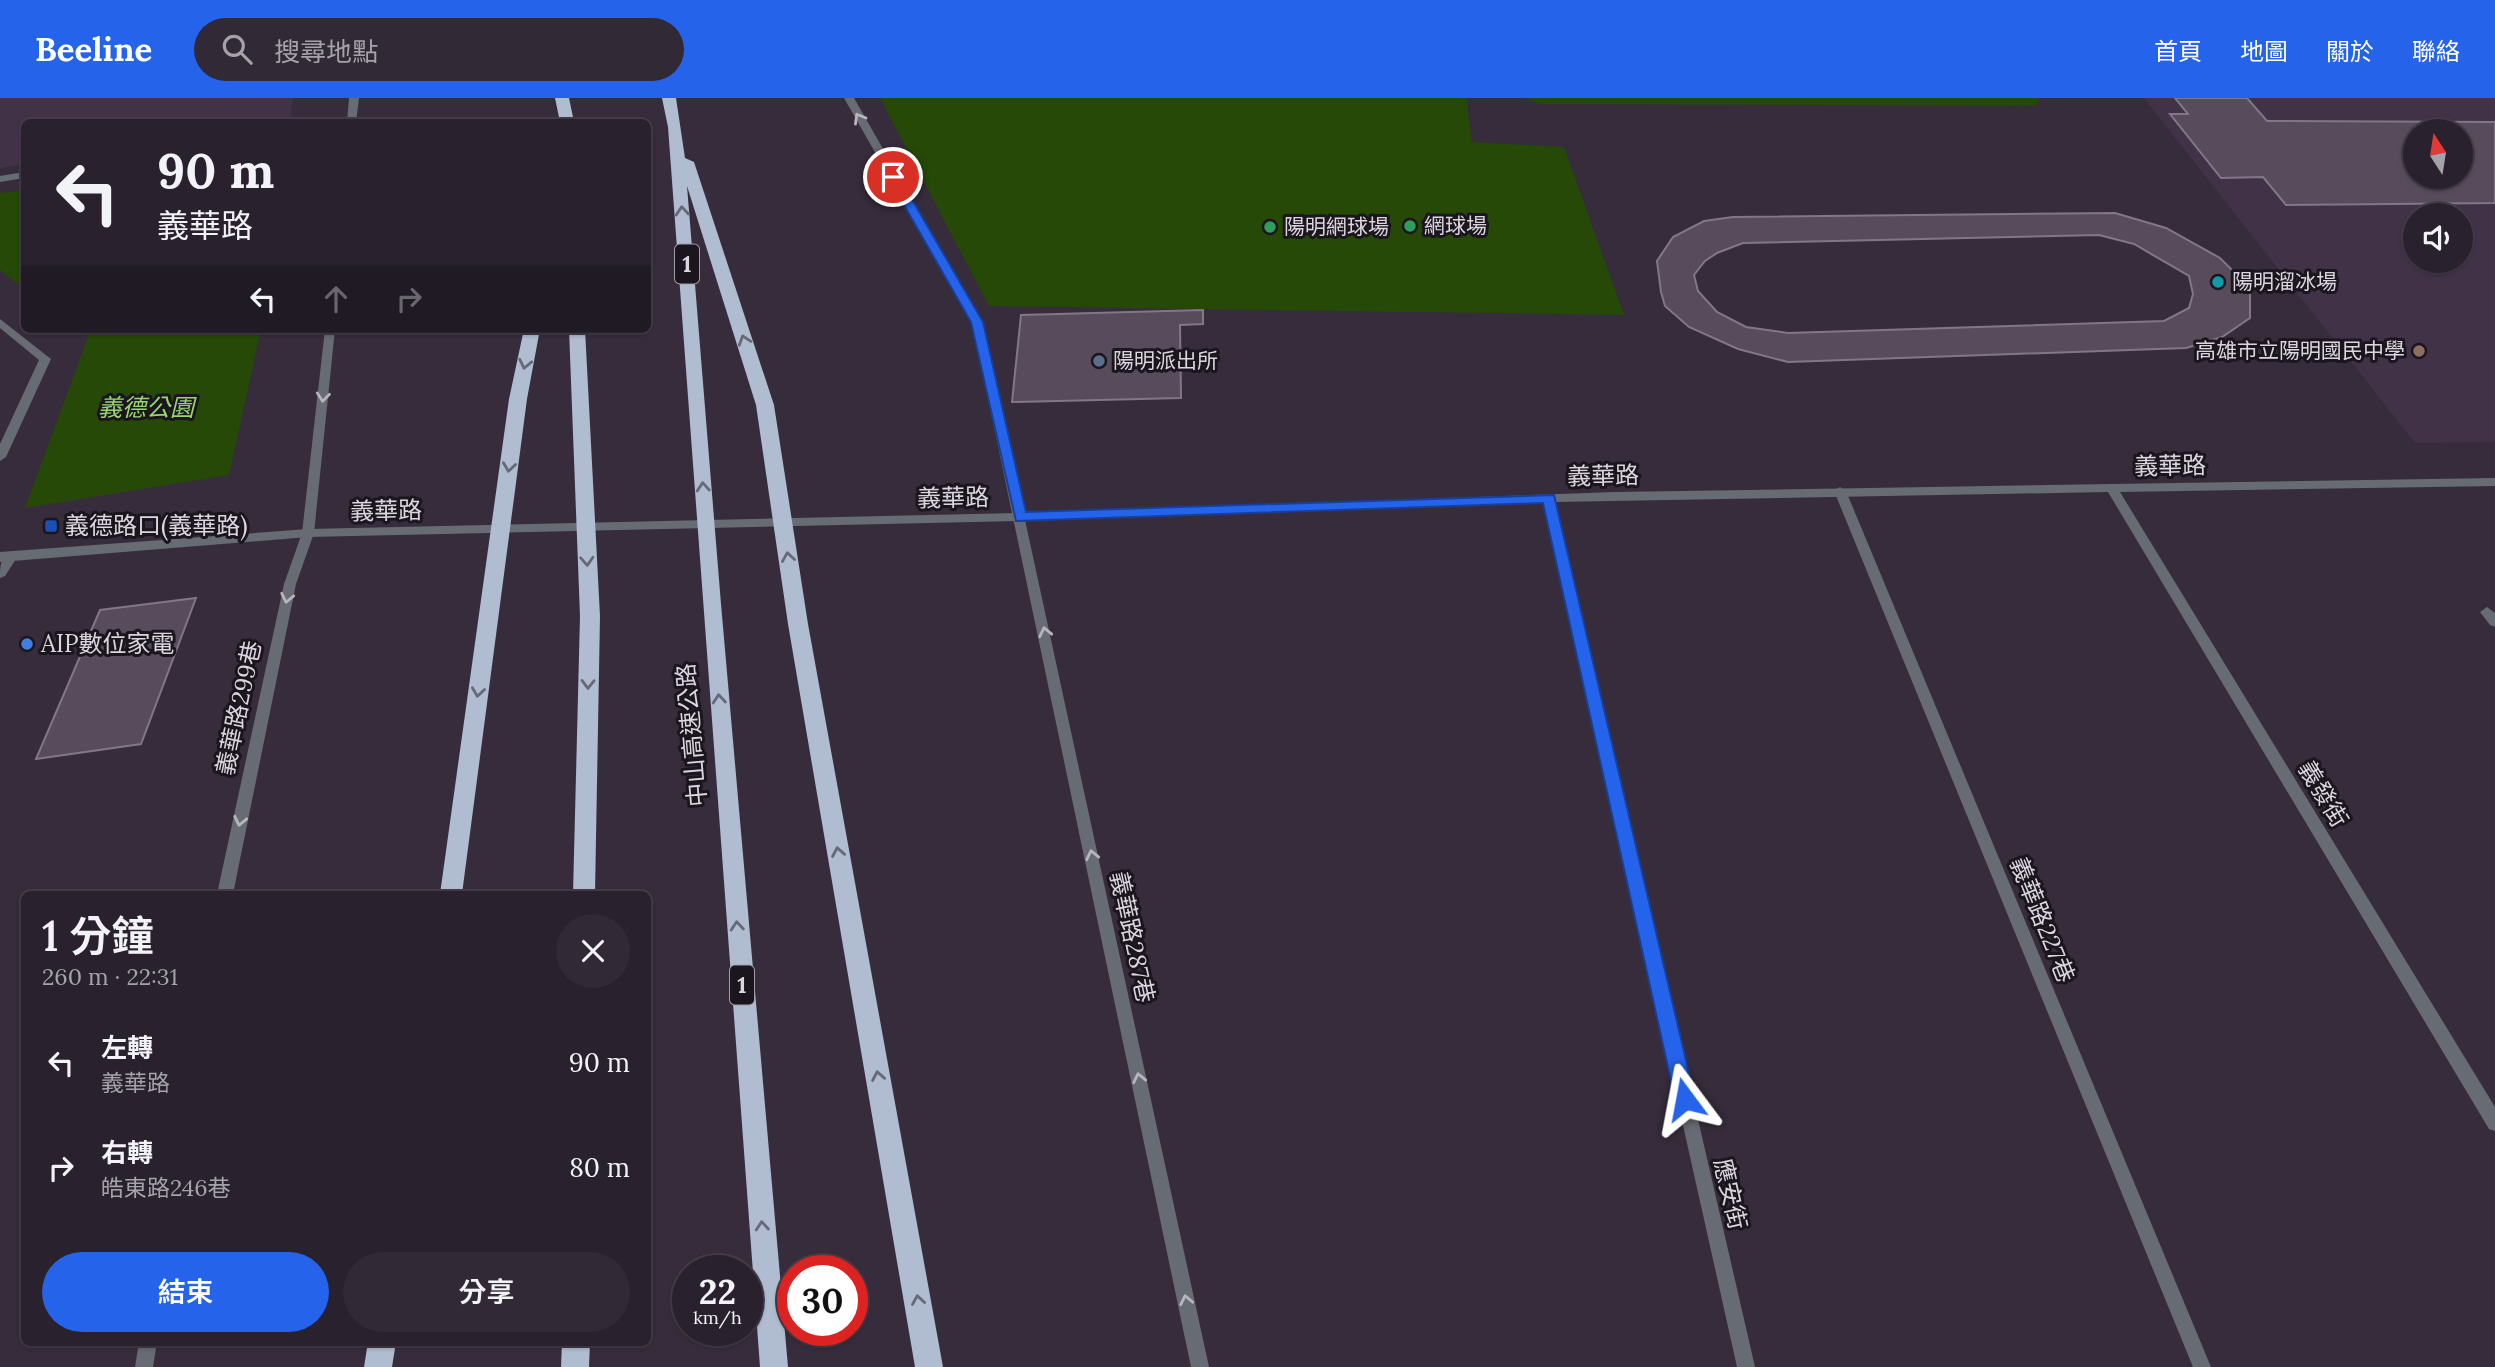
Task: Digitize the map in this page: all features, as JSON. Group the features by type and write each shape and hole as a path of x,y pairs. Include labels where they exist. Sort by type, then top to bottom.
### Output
{"highway":[{"path":"562,98 566,119"},
{"name":"中山高速公路","path":"669,98 675,127 698,401 711,604 774,1367"},
{"path":"675,127 765,405 798,624 929,1367"},
{"path":"451,891 518,399 531,333"},
{"path":"577,333 590,616 584,891"},
{"path":"378,1367 381,1346"},
{"path":"575,1367 576,1346"}],"street":[{"path":"352,119 354,98"},
{"name":"義華路287巷","path":"849,98 977,322 1021,517 1200,1367"},
{"path":"0,179 21,176"},
{"path":"0,323 45,359 0,457"},
{"name":"義華路299巷","path":"226,891 290,584 308,533 330,333"},
{"name":"義華路","path":"6,556 308,533 1021,517 1549,498 1840,491 2495,482"},
{"name":"義發街","path":"2111,488 2495,1123"},
{"name":"義華路227巷","path":"1840,491 2202,1367"},
{"name":"應安街","path":"1549,498 1746,1367"},
{"path":"0,573 6,556"},
{"path":"144,1367 147,1346"}],"shaded area":[{"path":"0,98 293,98 290,119 21,119 21,164 0,168"},
{"name":"高雄市立陽明國民中學","path":"2144,98 2495,98 2495,442 2415,443"}],"green space":[{"name":"陽明網球場","path":"880,98 1466,98 1472,142 1564,147 1624,315 989,306"},
{"path":"1527,98 2039,98 2036,106 1539,104"},
{"path":"21,190 21,287 0,270 0,193"},
{"name":"義德公園","path":"83,333 260,333 229,475 25,508 88,337"}],"building":[{"path":"2175,98 2247,98 2267,121 2403,122 2403,189 2473,189 2473,122 2495,122 2495,203 2286,205 2263,177 2221,178 2170,114 2188,114"},
{"name":"陽明溜冰場","path":"2115,213 2166,228 2220,258 2250,288 2250,318 2222,337 2186,348 1788,362 1738,349 1689,327 1665,306 1657,261 1673,237 1704,221 1733,217","holes":["2099,235 2134,244 2189,276 2193,294 2189,308 2164,321 1788,333 1746,327 1717,312 1698,291 1694,275 1705,261 1717,253 1743,243"]},
{"name":"陽明派出所","path":"1203,310 1203,324 1180,325 1181,398 1012,402 1021,315"},
{"path":"196,598 141,744 36,759 100,610"}],"place":[{"name":"網球場","path":"1410,226"},
{"name":"陽明網球場","path":"1270,227"},
{"name":"陽明溜冰場","path":"2218,282"},
{"name":"高雄市立陽明國民中學","path":"2419,351"},
{"name":"陽明派出所","path":"1099,361"},
{"name":"義德路口(義華路)","path":"51,526"},
{"name":"AIP數位家電","path":"27,644"}],"route":[{"path":"893,177 977,322 1021,517 1549,498 1685,1099"}]}
